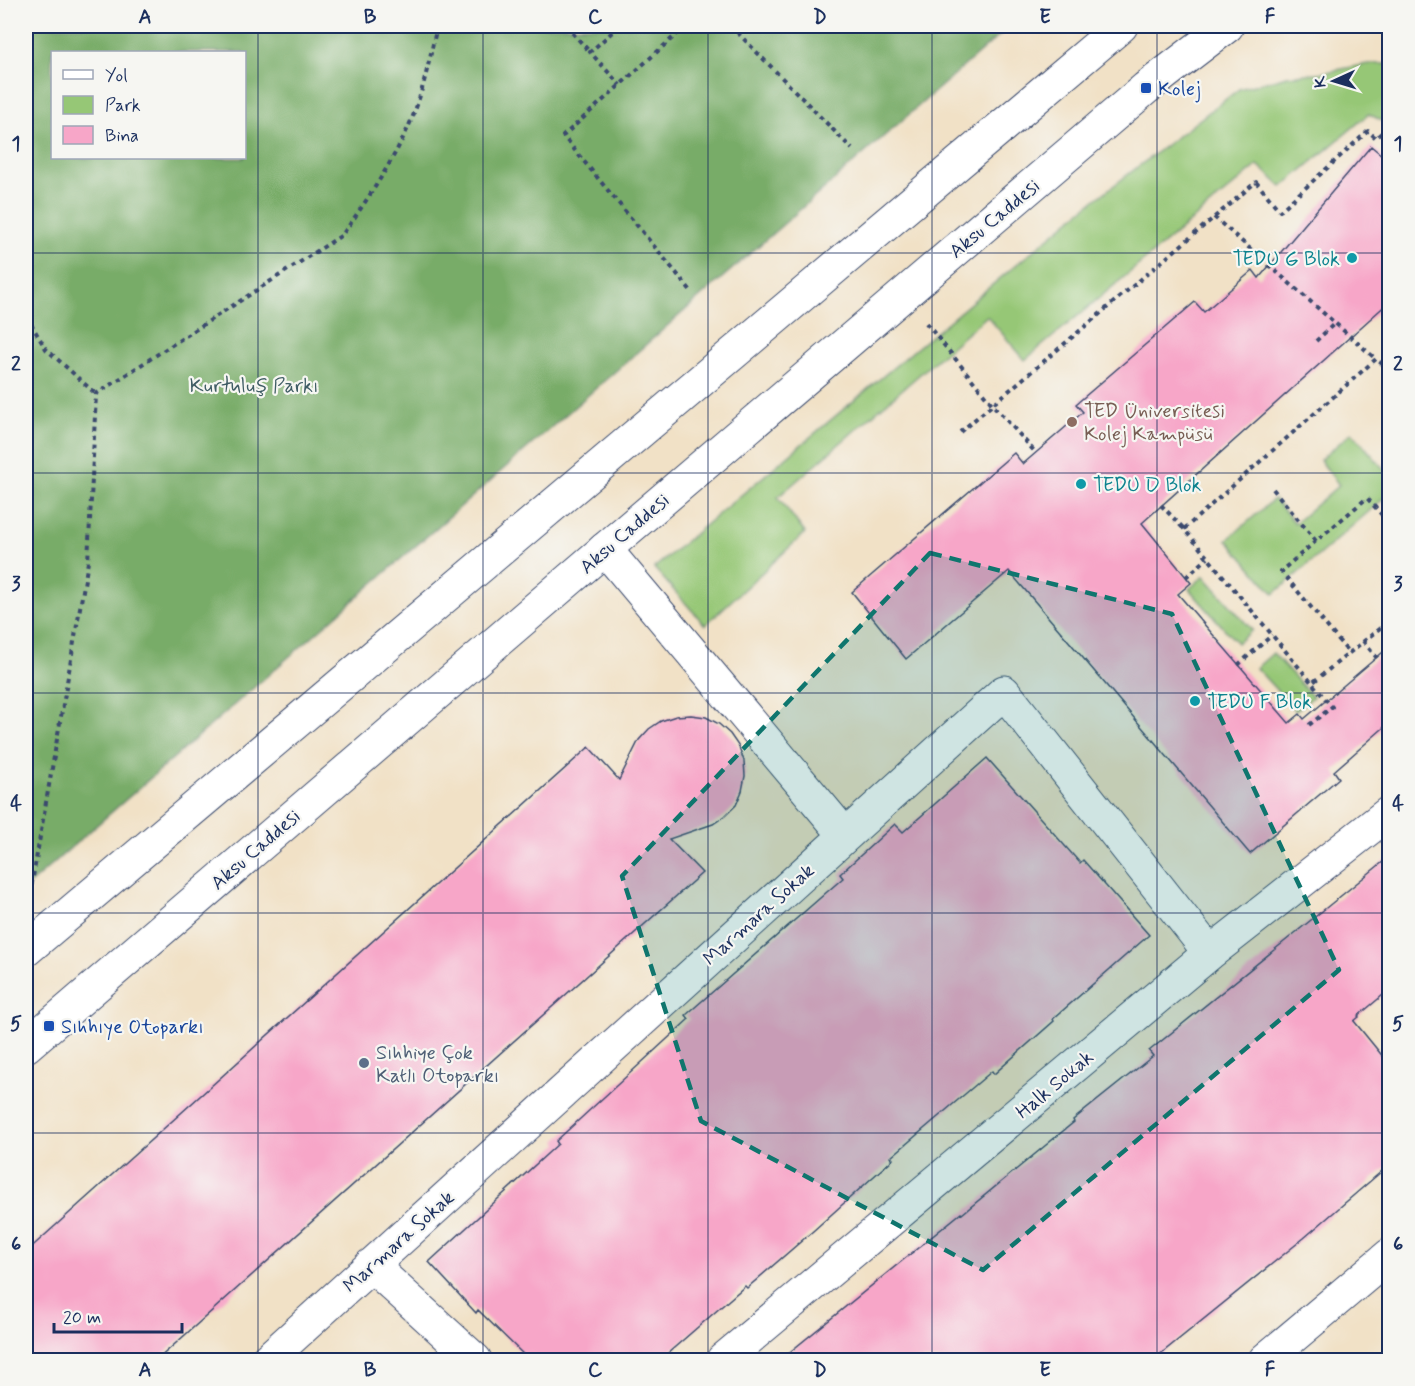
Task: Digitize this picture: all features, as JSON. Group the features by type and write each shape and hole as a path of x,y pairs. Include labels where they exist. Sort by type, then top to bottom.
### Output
{"main road":[{"path":"26,950 1121,26"},
{"name":"Aksu Caddesi","path":"26,1046 1146,88 1227,26"},
{"path":"605,549 846,835"},
{"name":"Marmara Sokak","path":"267,1360 1004,692 1210,953"},
{"name":"Halk Sokak","path":"723,1360 1210,953 1389,812"},
{"path":"1265,1360 1389,1255"},
{"path":"371,1265 475,1360"}],"path":[{"path":"96,394 342,235 367,201 406,131 420,94 437,26"},
{"path":"566,26 620,85"},
{"path":"590,52 619,26"},
{"path":"686,26 563,136 692,292"},
{"path":"732,26 852,149"},
{"path":"960,432 1256,182 1280,211 1368,131 1376,138 1389,125"},
{"path":"1214,218 1389,370"},
{"path":"903,295 993,405 1036,453"},
{"path":"26,316 46,349 96,394"},
{"path":"1316,341 1335,323"},
{"path":"1184,529 1376,359"},
{"path":"30,895 88,562 96,394"},
{"path":"1273,489 1316,541"},
{"path":"1349,653 1281,571 1367,498 1389,524"},
{"path":"1161,505 1184,529 1332,707 1309,725"},
{"path":"1186,577 1208,558"},
{"path":"1312,683 1389,620"},
{"path":"1238,665 1272,635"},
{"path":"1364,641 1377,658"}],"highlighted area":[{"path":"930,553 1172,614 1339,970 983,1270 701,1121 622,876"}],"green space":[{"name":"Kurtuluş Parkı","path":"26,26 1010,26 26,887"},
{"path":"1368,64 1389,64 1389,113 1382,121 1369,114 1282,187 1258,165 1025,360 987,316 778,497 805,533 705,625 654,568 1078,213 1239,89 1287,76"},
{"path":"1352,432 1389,475 1389,494 1274,594 1227,540 1274,499 1295,523 1339,485 1320,460"},
{"path":"1204,576 1252,630 1237,643 1189,589"},
{"path":"1273,653 1313,697 1296,711 1256,668"}],"building":[{"path":"1371,146 1389,161 1389,302 1142,523 1191,583 1178,594 1289,723 1300,714 1304,719 1389,647 1389,723 1334,771 1339,778 1250,854 1009,571 906,659 852,592 1014,453 1023,464 1083,412 1076,404 1195,302 1204,312 1253,270 1259,278"},
{"name":"Sıhhiye Çok Katlı Otoparkı","path":"676,716 706,717 719,724 739,747 744,761 745,776 736,805 713,824 669,839 702,873 157,1360 26,1360 26,1252 589,747 619,780 639,740 649,729 661,721"},
{"path":"987,758 1080,863 1083,860 1149,935 994,1074 992,1071 891,1157 893,1159 813,1231 660,1360 529,1360 478,1310 476,1313 429,1262 558,1144 556,1141 689,1019 686,1015 843,878 840,874 895,824 903,832"},
{"path":"1389,857 1389,990 1354,1021 1389,1064 1389,1165 1304,1238 1153,1360 780,1360 1074,1122 1073,1120 1153,1056 1149,1051"}],"place":[{"name":"Kolej","path":"1146,88"},
{"name":"TEDU G Blok","path":"1352,258"},
{"name":"TED Üniversitesi Kolej Kampüsü","path":"1072,422"},
{"name":"TEDU D Blok","path":"1081,484"},
{"name":"TEDU F Blok","path":"1195,701"},
{"name":"Sıhhıye Otoparkı","path":"49,1026"},
{"name":"Sıhhiye Çok Katlı Otoparkı","path":"364,1063"}]}
